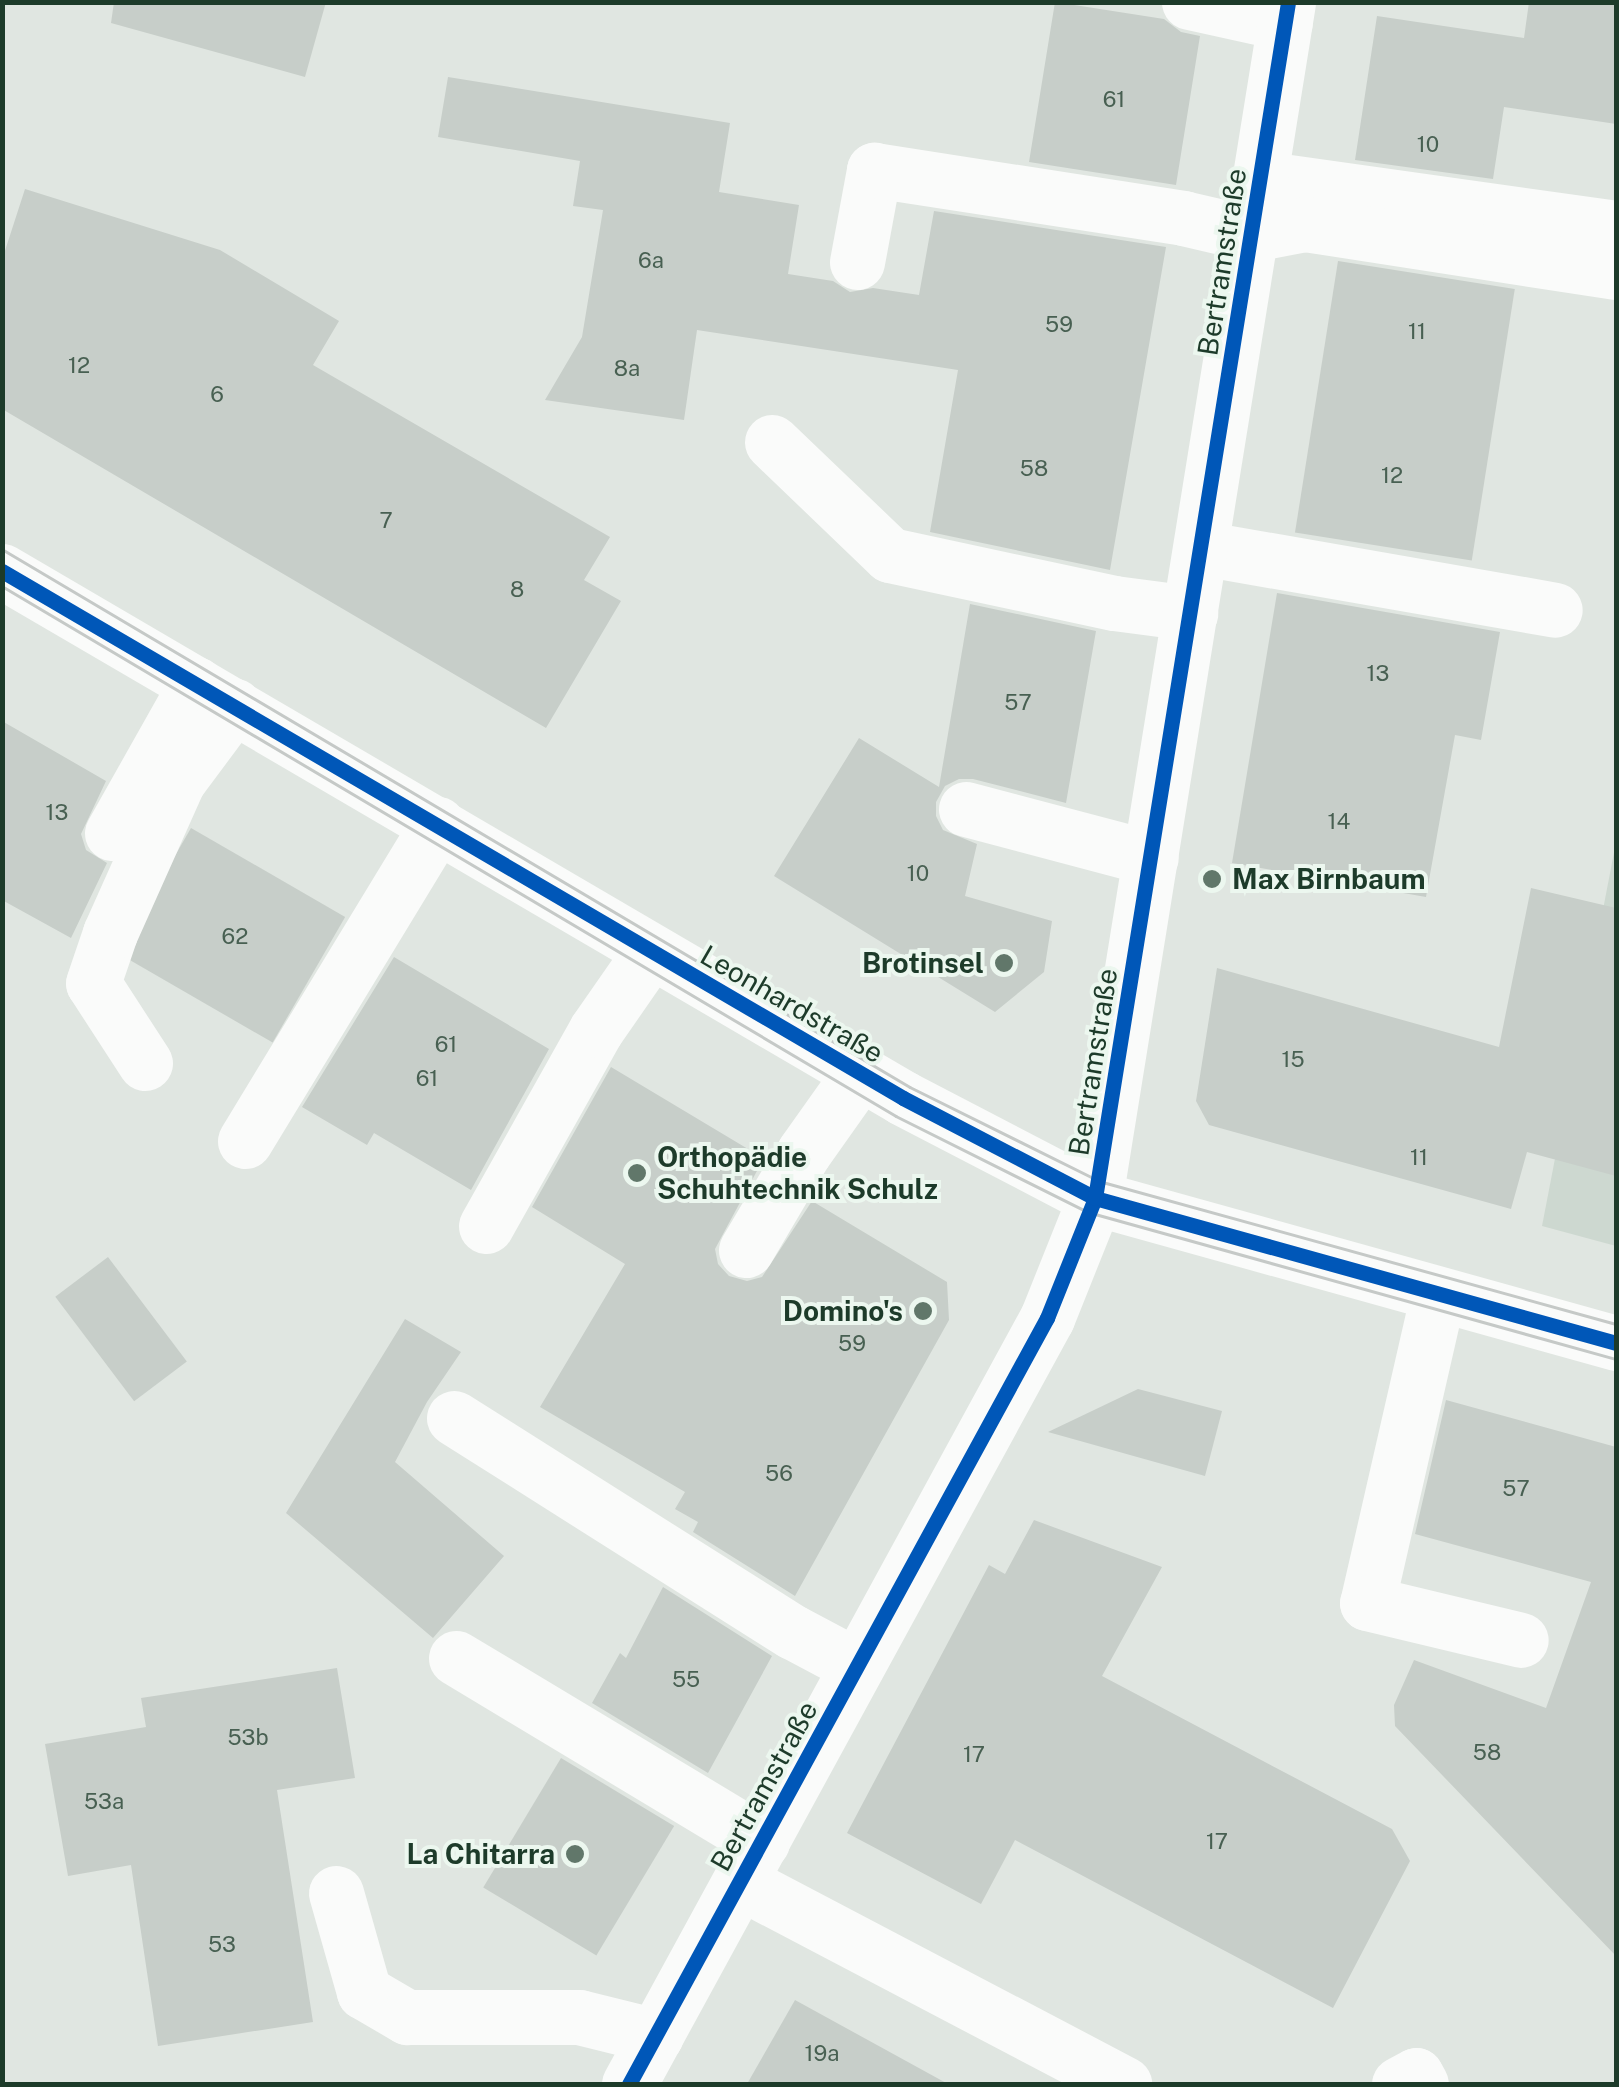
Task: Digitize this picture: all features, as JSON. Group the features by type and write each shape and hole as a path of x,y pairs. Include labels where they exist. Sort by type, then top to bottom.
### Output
{"street":[{"path":"1189,2 1287,12"},
{"name":"Bertramstraße","path":"629,2084 1047,1318 1095,1198 1287,12"},
{"path":"857,262 874,170 1252,234 1306,224 1616,272"},
{"path":"1260,178 1616,228"},
{"path":"772,442 890,555 1114,604 1190,613"},
{"path":"1201,548 1555,610"},
{"name":"Leonhardstraße","path":"2,571 860,1073 1095,1198 1616,1343"},
{"path":"112,833 215,695"},
{"path":"145,1064 93,983 110,933 215,695"},
{"path":"966,809 1151,858"},
{"path":"246,1141 438,824"},
{"path":"486,1226 596,1030 651,951"},
{"path":"746,1250 804,1152 860,1073"},
{"path":"1438,1294 1367,1602 1521,1640"},
{"path":"454,1418 793,1632 857,1666"},
{"path":"456,1658 751,1862 1124,2084"},
{"path":"336,1893 364,1992 408,2017 579,2017 656,2036"},
{"path":"1399,2084 1416,2075 1421,2084"}],"shaded area":[{"path":"1616,842 1616,1246 1542,1226"}],"building":[{"path":"114,2 326,2 305,77 111,23"},
{"path":"1055,2 1164,19 1181,32 1200,36 1176,185 1029,162"},
{"path":"1529,2 1616,2 1616,124 1504,107 1493,179 1355,160 1377,16 1524,38"},
{"path":"448,77 730,123 719,192 799,205 788,274 833,281 850,292 873,288 919,295 934,211 1166,247 1110,570 930,532 958,370 697,330 684,420 545,400 582,337 603,210 573,206 580,161 438,137"},
{"path":"25,189 220,250 339,321 313,365 610,537 584,580 621,601 546,728 2,409 2,260"},
{"path":"1338,261 1515,289 1472,561 1295,533"},
{"path":"1277,593 1500,632 1481,740 1455,735 1426,897 1232,863"},
{"path":"970,604 1096,631 1066,803 973,779 959,779 945,786 936,802 936,816 943,830 977,844 965,896 1052,921 1044,972 995,1012 774,876 859,738 939,787"},
{"path":"2,721 106,781 81,834 86,850 107,863 71,938 2,900"},
{"path":"191,828 345,917 273,1043 118,954"},
{"path":"1531,888 1616,908 1616,1176 1527,1152 1511,1209 1209,1125 1196,1101 1217,968 1499,1047"},
{"path":"394,957 549,1049 471,1190 374,1133 367,1145 302,1107"},
{"path":"611,1067 753,1152 747,1162 758,1169 715,1249 718,1264 729,1276 747,1281 762,1277 812,1201 947,1282 949,1320 795,1596 693,1532 698,1522 675,1509 685,1492 540,1407 625,1264 532,1207"},
{"path":"108,1257 187,1362 134,1401 55,1297"},
{"path":"405,1319 461,1352 427,1402 395,1462 504,1556 433,1638 286,1513"},
{"path":"1138,1389 1222,1411 1205,1476 1048,1432"},
{"path":"1446,1400 1616,1447 1616,1956 1395,1726 1394,1705 1414,1660 1546,1708 1591,1582 1415,1534"},
{"path":"1034,1520 1162,1567 1102,1676 1392,1829 1410,1861 1333,2008 1015,1840 981,1904 847,1833 989,1565 1005,1574"},
{"path":"663,1587 772,1656 708,1773 592,1703 620,1653 626,1658"},
{"path":"337,1668 355,1778 277,1790 313,2022 158,2046 131,1865 68,1876 45,1744 146,1727 141,1698"},
{"path":"561,1758 674,1826 596,1955 483,1887"},
{"path":"795,2000 948,2084 747,2084"}],"tram line":[{"path":"2,549 910,1087 1099,1181 1616,1324"},
{"path":"2,586 896,1116 1088,1212 1616,1359"}],"cycle path":[{"path":"629,2084 1047,1318 1095,1198 1288,2"},
{"path":"2,571 903,1098 1095,1198 1616,1343"}],"place":[{"name":"Max Birnbaum","path":"1212,879"},
{"name":"Brotinsel","path":"1004,963"},
{"name":"Orthopädie Schuhtechnik Schulz","path":"637,1173"},
{"name":"Domino's","path":"923,1311"},
{"name":"La Chitarra","path":"575,1854"}]}
